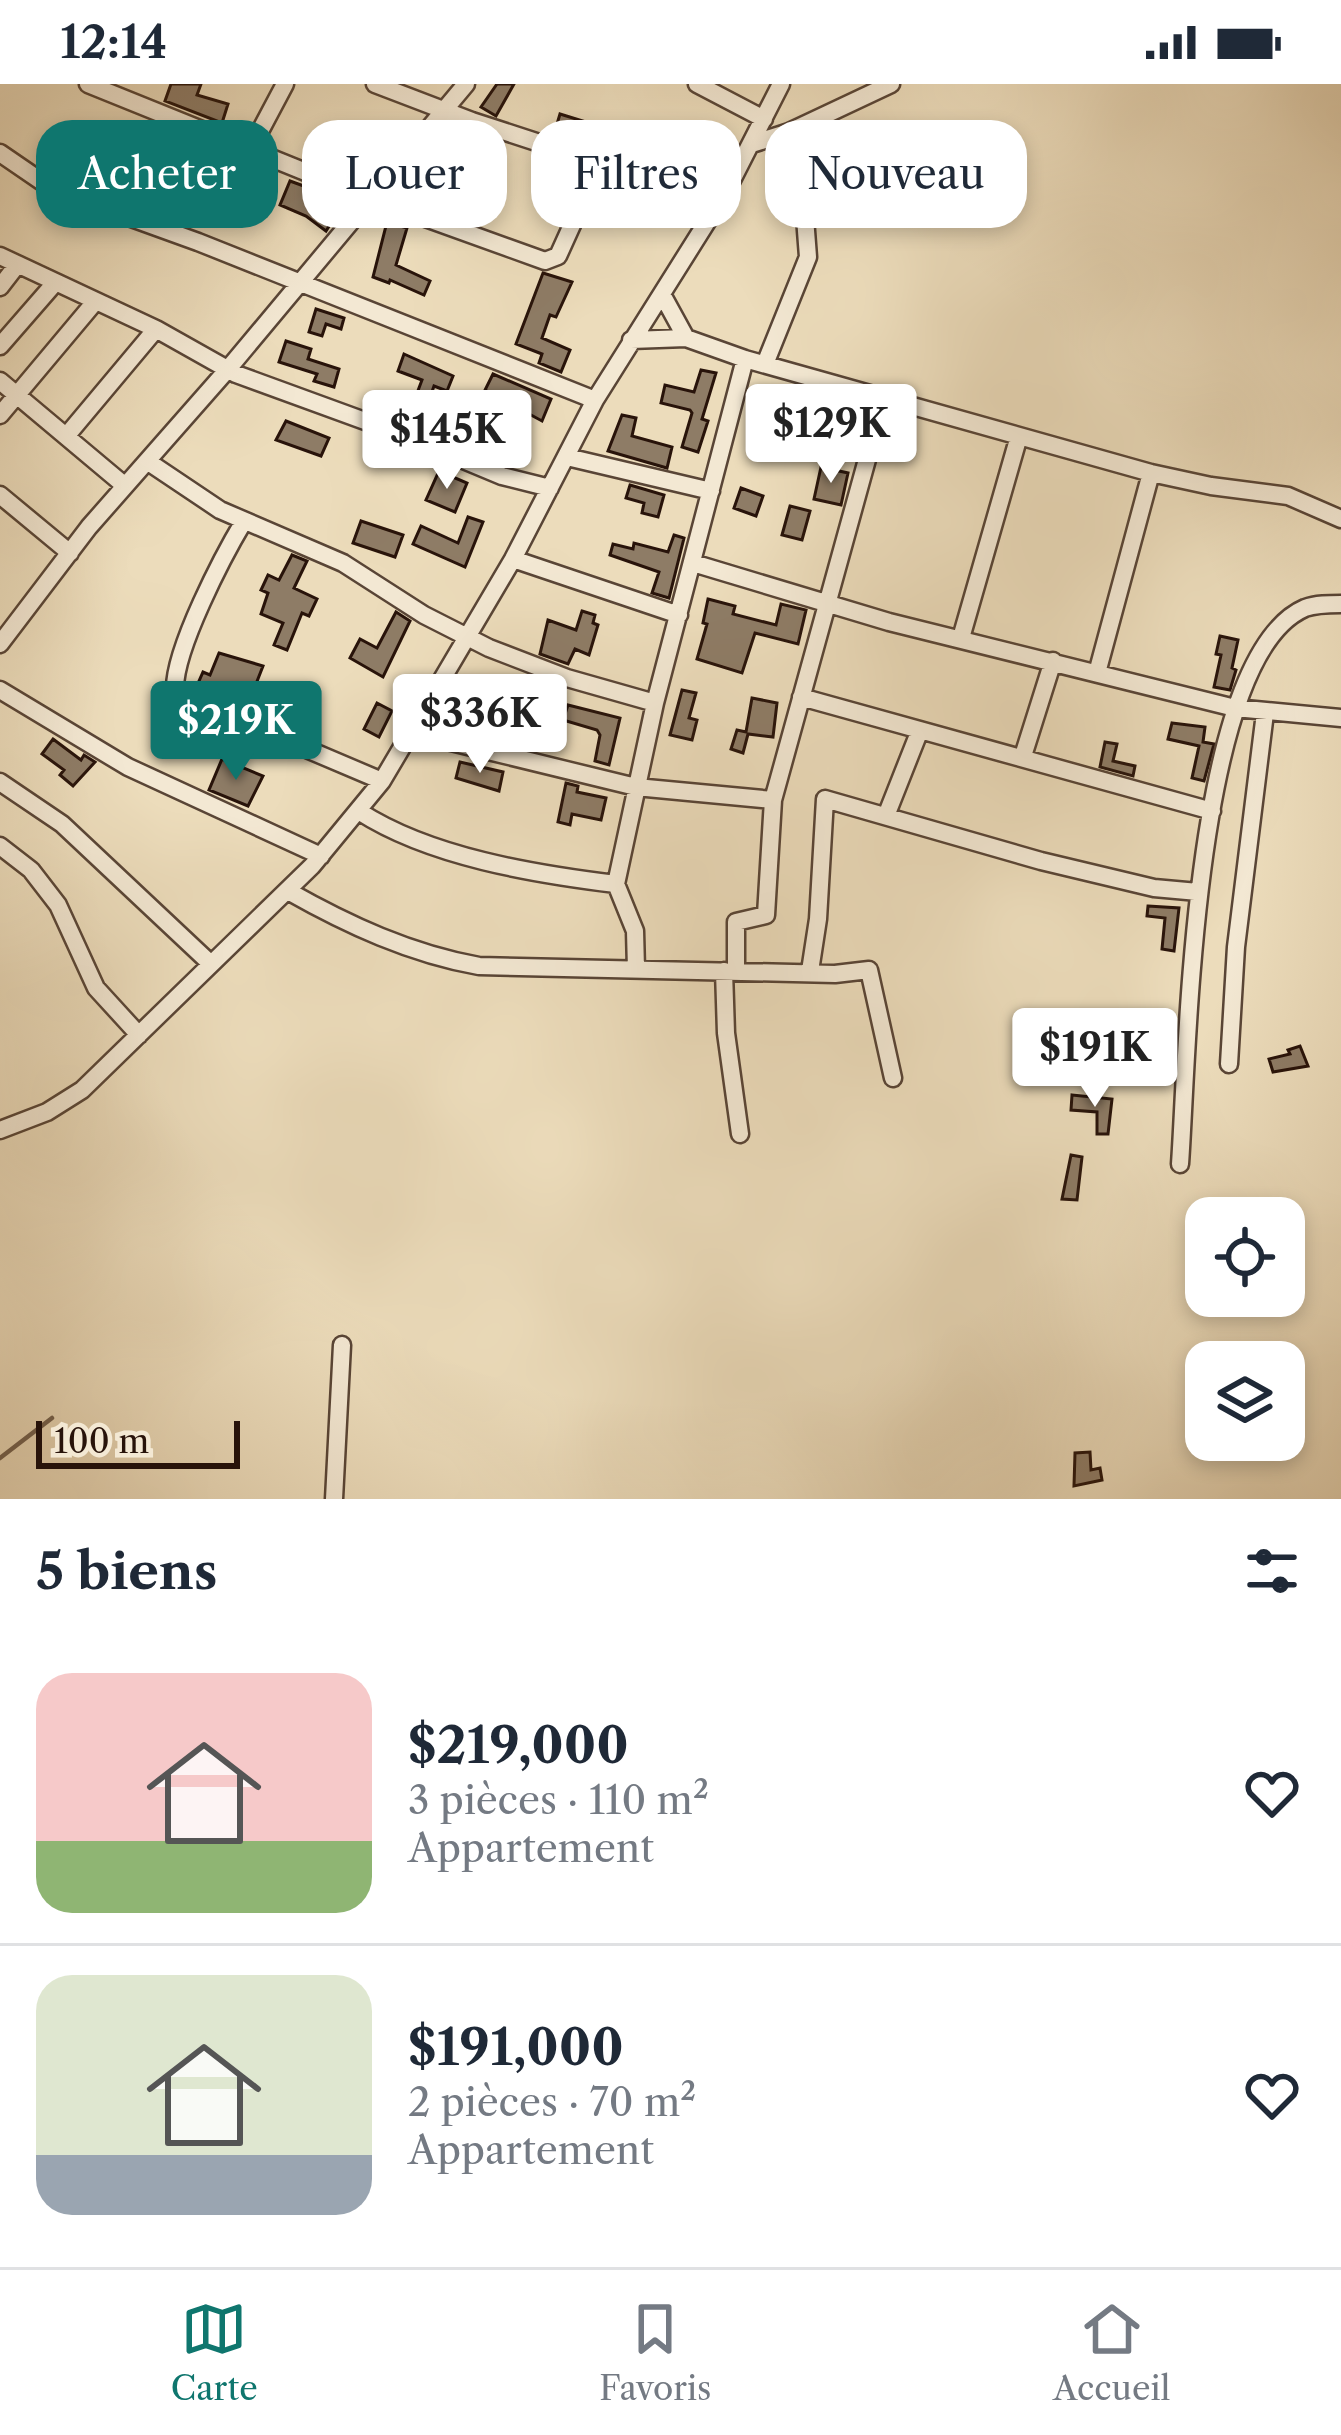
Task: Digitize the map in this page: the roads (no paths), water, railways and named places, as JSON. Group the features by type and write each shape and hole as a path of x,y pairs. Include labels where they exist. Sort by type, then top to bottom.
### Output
{"street":[{"path":"88,84 178,120"},
{"path":"266,120 285,84"},
{"path":"375,84 531,140"},
{"path":"437,120 466,84"},
{"path":"697,84 764,119"},
{"path":"741,164 781,84"},
{"path":"814,120 890,84"},
{"path":"752,144 765,140"},
{"path":"0,153 54,190 198,242 595,400"},
{"path":"0,644 124,485 345,228"},
{"path":"454,228 550,262 558,256 571,228"},
{"path":"0,1130 69,1101 287,891 360,812 468,638 595,400 705,228"},
{"path":"765,364 808,257 806,228"},
{"path":"0,287 8,261 156,329 228,369 502,476 550,488"},
{"path":"0,346 54,284"},
{"path":"663,296 686,338"},
{"path":"0,415 94,303"},
{"path":"68,434 156,329"},
{"path":"631,340 686,338 745,359 1151,473 1211,487 1288,496 1341,519"},
{"path":"636,969 635,931 616,884 655,703 745,359"},
{"path":"0,381 124,485"},
{"path":"740,1134 726,1033 737,920 759,920 766,915 773,800 884,398"},
{"path":"961,638 1019,436"},
{"path":"567,457 711,491"},
{"path":"147,461 199,497 343,563 468,638 567,678 655,703"},
{"path":"1097,673 1151,473"},
{"path":"0,495 70,553"},
{"path":"244,521 207,594 177,670 175,688 203,705 382,781"},
{"path":"513,559 679,615"},
{"path":"693,562 827,603 1235,708 1341,718"},
{"path":"1180,1164 1198,892 1235,708 1245,681 1282,626 1304,609 1341,604"},
{"path":"1024,756 1053,661"},
{"path":"0,690 128,766 321,856"},
{"path":"801,697 1212,811"},
{"path":"1229,1064 1236,947 1265,713"},
{"path":"416,728 481,750 636,787 773,800"},
{"path":"886,816 920,730"},
{"path":"0,782 62,824 211,964"},
{"path":"810,971 818,919 822,804 830,799 1040,861 1198,892"},
{"path":"360,812 428,844 540,873 616,884"},
{"path":"0,846 31,870 58,904 96,988 139,1035"},
{"path":"287,891 344,922 446,960 509,969 872,973 893,1078"},
{"path":"334,1499 342,1345"}],"waterway":[{"path":"0,1458 52,1418"}]}
